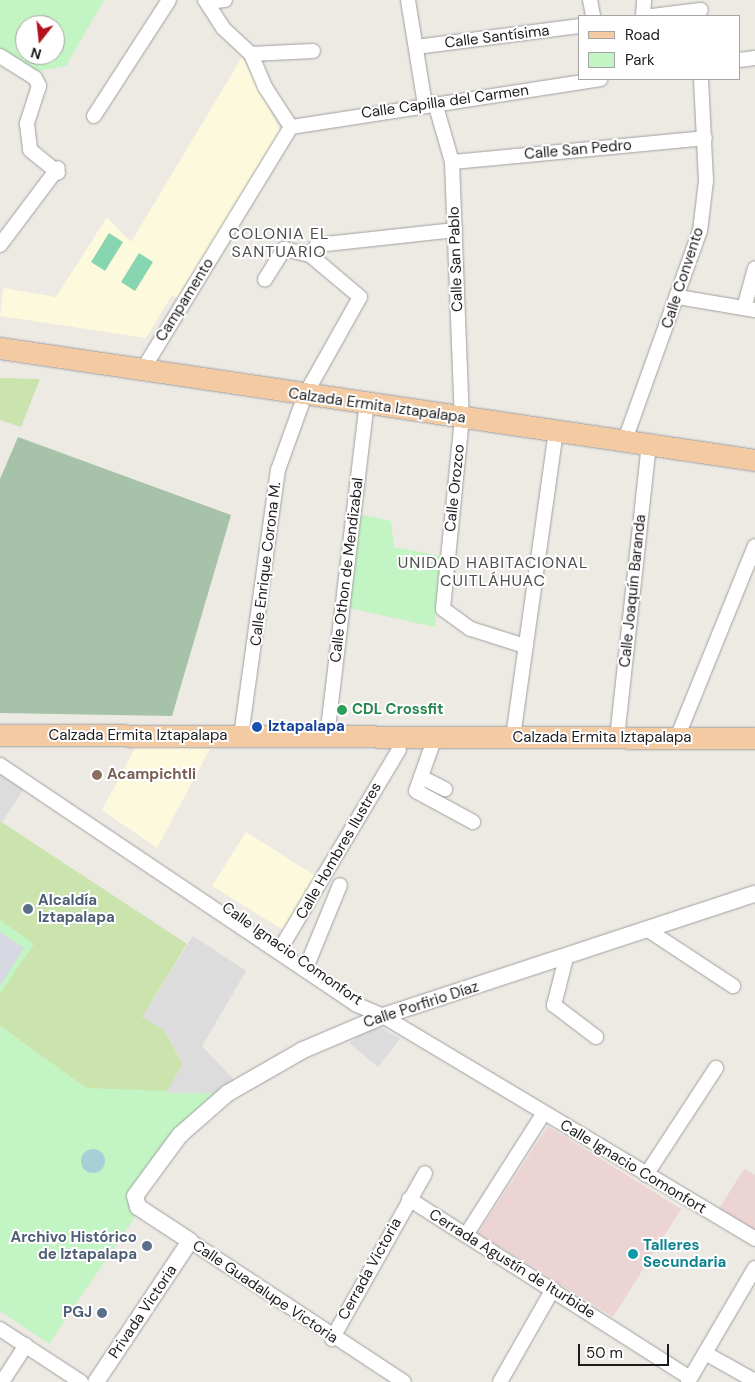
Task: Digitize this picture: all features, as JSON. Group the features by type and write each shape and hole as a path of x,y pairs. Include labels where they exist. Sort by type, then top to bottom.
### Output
{"main road":[{"name":"Calzada Ermita Iztapalapa","path":"0,348 142,371 755,460"},
{"name":"Calzada Ermita Iztapalapa","path":"0,735 755,738"}],"street":[{"path":"94,116 169,0"},
{"path":"225,0 206,1 223,28 251,54 265,87 291,127"},
{"name":"Calle San Pablo","path":"408,0 416,48 430,104 452,162 462,418"},
{"path":"590,0 593,15"},
{"path":"643,15 644,0"},
{"path":"659,15 701,9"},
{"name":"Calle Santísima","path":"416,48 578,26"},
{"path":"251,54 313,51"},
{"path":"0,56 35,78 39,86 27,124 30,150 58,171 0,245"},
{"path":"740,60 755,58"},
{"name":"Calle Capilla del Carmen","path":"291,127 593,80"},
{"name":"Calle Convento","path":"625,440 678,297 700,231 705,138 701,80"},
{"name":"Campamento","path":"142,371 291,127"},
{"name":"Calle San Pedro","path":"452,162 705,138"},
{"path":"264,280 284,249 310,255 317,245 455,230"},
{"name":"Calle Enrique Corona M.","path":"241,736 278,470 304,395 360,297 310,255"},
{"path":"678,297 749,309 755,268"},
{"name":"Calle Othon de Mendizabal","path":"327,737 367,404"},
{"name":"Calle Orozco","path":"462,418 442,599 447,616 471,629 525,646"},
{"path":"513,737 556,430"},
{"name":"Calle Joaquín Baranda","path":"617,738 650,444"},
{"path":"677,738 755,546"},
{"path":"434,737 416,791 473,822"},
{"name":"Calle Hombres Ilustres","path":"281,948 399,750"},
{"name":"Calle Ignacio Comonfort","path":"0,754 367,1008 755,1239"},
{"name":"Calle Ignacio Comonfort","path":"0,765 281,948 308,963 364,1002 367,1008"},
{"path":"421,777 445,788"},
{"path":"308,963 340,884"},
{"name":"Calle Porfirio Díaz","path":"135,1196 180,1135 228,1093 303,1050 383,1016 566,958 755,894"},
{"path":"648,930 734,986"},
{"path":"566,958 554,1005 596,1037"},
{"path":"646,1175 716,1068"},
{"path":"466,1235 543,1114"},
{"path":"409,1199 424,1173"},
{"name":"Calle Guadalupe Victoria","path":"135,1196 138,1206 190,1242 332,1338 404,1382"},
{"name":"Cerrada Agustín de Iturbide","path":"409,1199 553,1289 689,1380"},
{"name":"Cerrada Victoria","path":"332,1338 409,1199"},
{"name":"Privada Victoria","path":"96,1382 108,1374 190,1242"},
{"path":"689,1380 755,1268"},
{"path":"500,1382 553,1289"},
{"path":"0,1329 81,1382"},
{"path":"2,1382 26,1345"},
{"path":"705,1353 755,1381"}],"shaded area":[{"path":"242,57 282,134 179,300 172,295 146,338 0,316 3,288 56,297 107,217 131,242"},
{"path":"136,746 210,749 157,848 102,810"},
{"path":"0,756 31,778 2,822 0,821"},
{"path":"246,832 319,878 285,931 212,886"},
{"path":"0,932 24,948 0,986"},
{"path":"193,936 246,971 202,1046 237,1083 223,1093 166,1093 183,1063 164,1030 142,1017"},
{"path":"382,1028 400,1039 378,1067 349,1043 369,1030"},
{"path":"548,1126 681,1209 613,1317 478,1233"},
{"path":"744,1169 755,1175 755,1234 717,1212"}],"green space":[{"path":"0,0 104,0 66,66 33,72 20,65 65,65 65,15 15,15 15,62 0,54"},
{"path":"109,233 123,242 105,271 91,262"},
{"path":"139,253 153,262 135,291 121,282"},
{"path":"0,378 40,379 21,427 0,420"},
{"path":"18,437 231,515 172,716 0,713 0,479"},
{"path":"354,513 391,521 394,547 441,556 435,627 345,607"},
{"path":"0,821 187,944 142,1017 164,1030 183,1064 166,1093 86,1088 0,1026"},
{"path":"0,920 34,944 0,994"},
{"path":"0,1026 86,1088 223,1093 159,1159 139,1211 49,1344 0,1311"}],"water":[{"path":"88,1149 98,1149 105,1156 105,1166 98,1173 88,1173 81,1166 81,1156"}],"place":[{"name":"CDL Crossfit","path":"342,710"},
{"name":"Iztapalapa","path":"257,727"},
{"name":"Acampichtli","path":"97,775"},
{"name":"Alcaldía Iztapalapa","path":"28,909"},
{"name":"Archivo Histórico de Iztapalapa","path":"147,1246"},
{"name":"Talleres Secundaria","path":"633,1254"},
{"name":"PGJ","path":"102,1313"}],"district":[{"name":"COLONIA EL SANTUARIO","path":"279,243"},
{"name":"UNIDAD HABITACIONAL CUITLÁHUAC","path":"493,572"}]}
